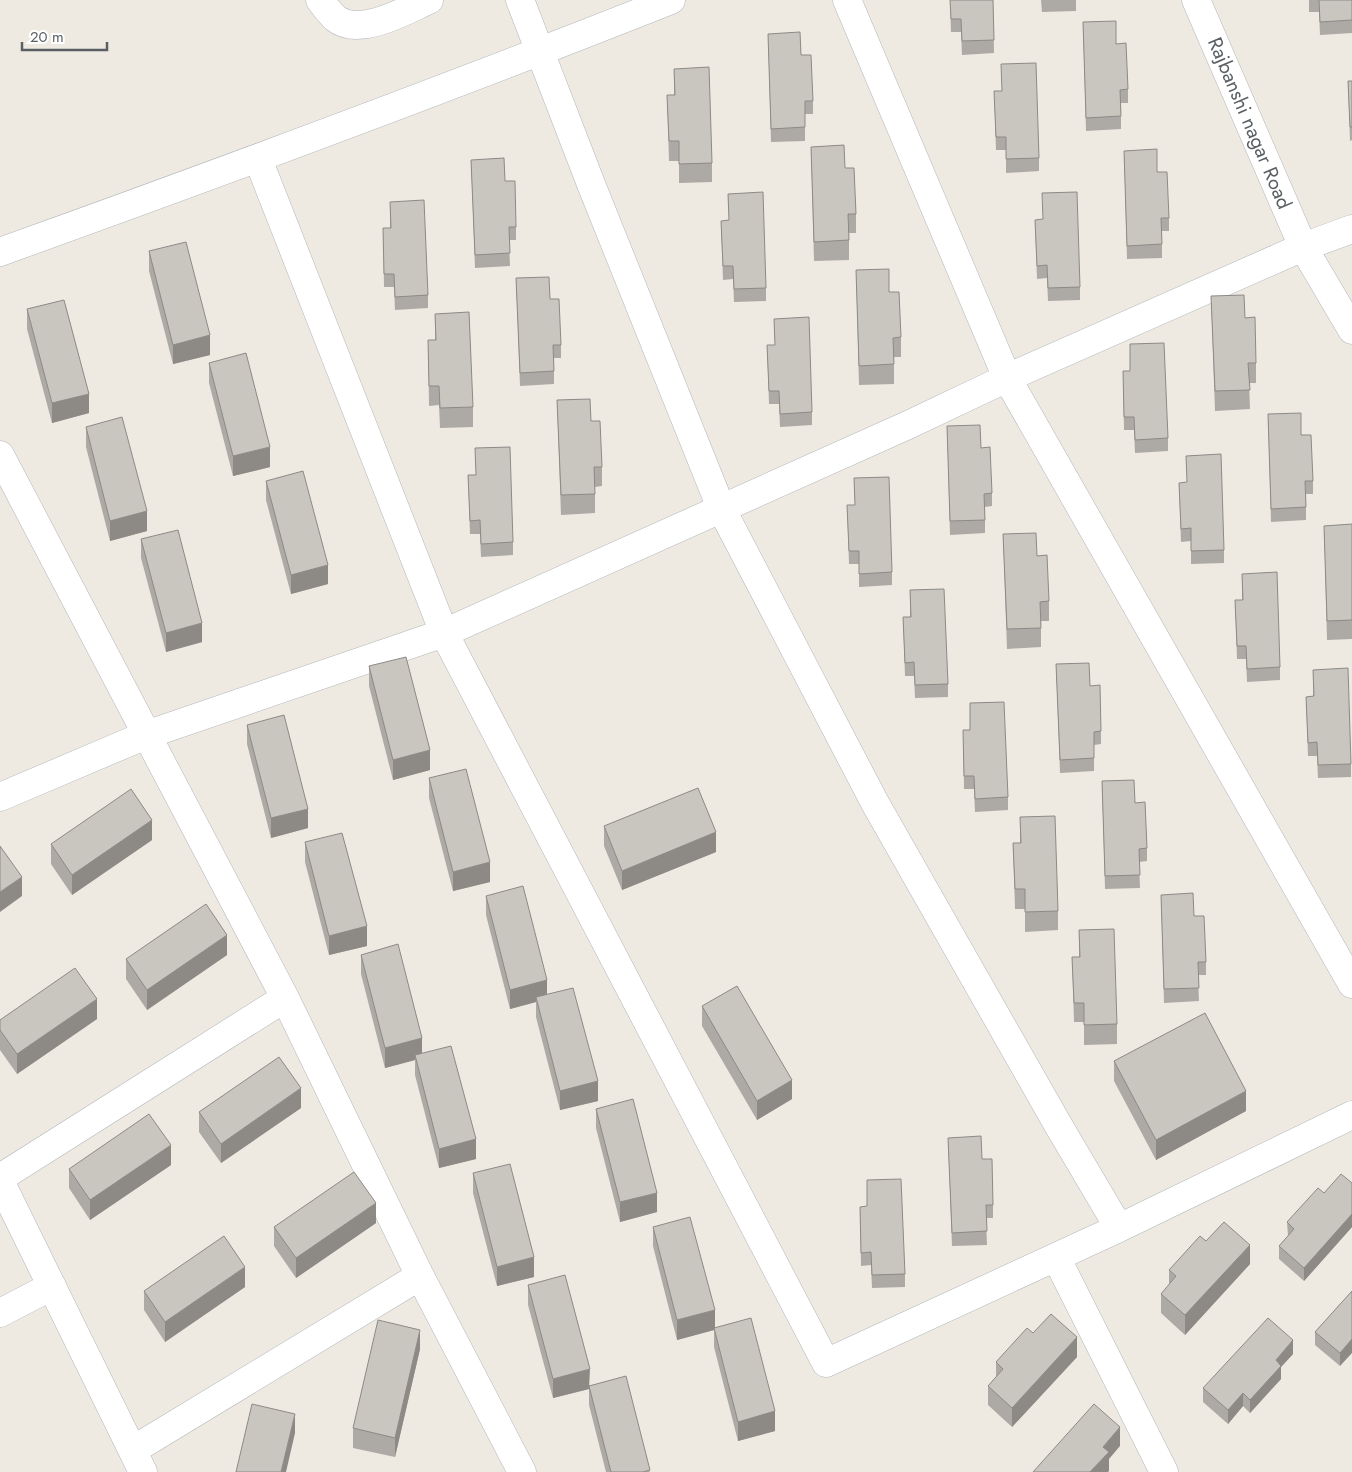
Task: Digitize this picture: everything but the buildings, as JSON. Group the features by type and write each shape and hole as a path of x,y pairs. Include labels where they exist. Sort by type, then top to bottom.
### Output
{"street":[{"path":"320,0 336,19 354,25 374,24 429,0"},
{"path":"520,0 594,194 721,508 875,803 1119,1228"},
{"path":"0,252 258,159 671,0"},
{"path":"847,0 1007,378 1352,984"},
{"name":"Rajbanshi nagar Road","path":"1196,0 1303,247"},
{"path":"258,159 444,633 826,1363 1119,1228 1352,1115"},
{"path":"0,798 146,735 444,633 908,425 1007,378 1303,247 1352,229"},
{"path":"1303,247 1352,330"},
{"path":"0,455 285,998 420,1276 522,1472"},
{"path":"285,998 0,1180 138,1461 420,1276"},
{"path":"1056,1257 1164,1472"},
{"path":"0,1313 52,1286"}]}
